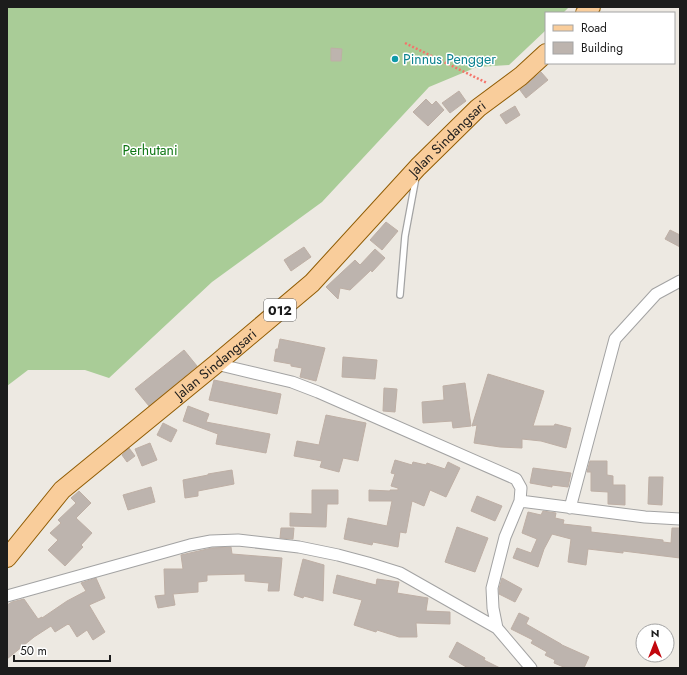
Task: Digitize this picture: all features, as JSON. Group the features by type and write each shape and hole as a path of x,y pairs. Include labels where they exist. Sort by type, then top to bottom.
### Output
{"main road":[{"name":"Jalan Sindangsari","path":"7,558 62,490 312,283 418,167 478,108 521,76 545,54"}],"street":[{"path":"570,508 614,339 656,294 680,281"},
{"path":"216,364 292,382 516,479 521,488 520,501 505,537 492,588 493,608 497,628"},
{"path":"520,501 645,518 680,519"},
{"path":"7,596 190,545 211,541 238,540 299,547 338,555 400,573 497,628 531,668"}],"lane":[{"path":"400,295 405,236 418,167"}],"path":[{"path":"405,43 502,90"}],"green space":[{"name":"Perhutani","path":"7,7 569,7 564,12 545,12 545,31 509,65 477,67 429,87 322,202 212,282 109,378 85,370 28,370 7,386"}],"building":[{"path":"331,48 342,49 341,61 331,61"},
{"path":"541,72 548,80 526,98 520,90"},
{"path":"459,91 466,101 450,113 442,103"},
{"path":"426,99 432,105 436,101 444,110 428,126 413,112"},
{"path":"515,106 520,115 506,124 500,115"},
{"path":"386,222 398,231 382,250 370,240"},
{"path":"670,230 680,235 680,247 665,239"},
{"path":"304,247 311,257 291,271 284,260"},
{"path":"375,249 385,258 372,272 371,270 350,290 340,288 338,299 326,287 355,260 360,265"},
{"path":"280,339 325,348 316,381 300,377 302,368 291,366 291,364 274,361 276,349 278,349"},
{"path":"184,350 197,366 149,406 135,389"},
{"path":"343,357 377,360 375,379 342,377"},
{"path":"488,374 544,391 533,426 554,426 555,424 571,428 566,448 541,441 522,439 522,448 500,447 474,443 477,425 472,426"},
{"path":"214,380 281,394 277,414 209,400"},
{"path":"465,383 471,426 453,428 452,421 423,423 422,402 444,400 443,386"},
{"path":"384,388 397,389 395,412 383,411"},
{"path":"188,406 209,414 206,422 270,434 266,453 216,444 218,434 183,421"},
{"path":"326,415 366,423 358,461 343,458 339,472 320,467 322,461 294,456 297,441 319,445"},
{"path":"163,423 177,430 171,442 157,435"},
{"path":"150,443 157,460 142,466 135,449"},
{"path":"129,448 135,456 127,462 122,455"},
{"path":"395,460 412,465 413,462 426,465 427,463 445,469 448,462 460,468 446,497 430,490 424,506 412,501 406,533 400,532 398,547 373,542 372,545 344,539 348,518 387,526 392,501 369,501 369,490 398,490 398,488 391,486 395,474 391,473"},
{"path":"590,461 607,461 607,475 613,476 613,485 625,485 625,505 608,504 608,492 591,491 591,472 587,472"},
{"path":"533,468 571,473 568,487 552,485 552,487 530,483"},
{"path":"232,470 234,484 198,491 198,496 185,498 183,480"},
{"path":"649,477 663,477 662,505 648,504"},
{"path":"151,487 155,502 128,510 123,495"},
{"path":"312,490 338,490 338,504 327,504 326,527 290,526 290,513 312,514"},
{"path":"79,491 91,503 76,518 92,533 81,545 83,547 65,566 48,550 58,540 50,533 61,523 58,520 76,503 71,498"},
{"path":"477,496 502,506 495,521 471,511"},
{"path":"543,511 556,513 555,518 564,520 563,524 591,527 591,532 663,540 663,542 671,543 672,528 680,528 680,558 623,551 623,553 588,549 586,565 568,562 571,539 552,534 544,549 538,567 513,558 517,548 531,553 537,539 522,533 528,512 541,515"},
{"path":"457,527 488,538 475,572 445,562"},
{"path":"281,528 294,528 293,539 280,538"},
{"path":"231,547 232,554 282,558 279,591 268,591 269,583 245,581 245,574 207,575 207,581 198,582 198,592 173,594 175,605 158,608 155,596 165,595 164,569 183,569 181,555 212,548"},
{"path":"303,559 324,565 323,601 294,595"},
{"path":"337,575 376,585 377,579 399,582 397,593 428,598 426,611 450,612 450,624 416,623 417,637 399,637 354,625 362,600 333,593"},
{"path":"96,578 105,598 89,605 105,632 93,640 87,630 77,637 69,624 55,632 51,626 34,637 7,659 7,605 24,599 38,619 42,618 67,601 86,591 81,583"},
{"path":"502,578 522,589 515,602 499,594"},
{"path":"519,613 529,618 526,624 562,645 589,657 584,668 566,668 554,663 555,660 545,655 547,652 531,643 533,640 511,629"},
{"path":"457,642 485,658 484,660 500,668 468,668 449,657"}],"place":[{"name":"Pinnus Pengger","path":"395,59"}]}
